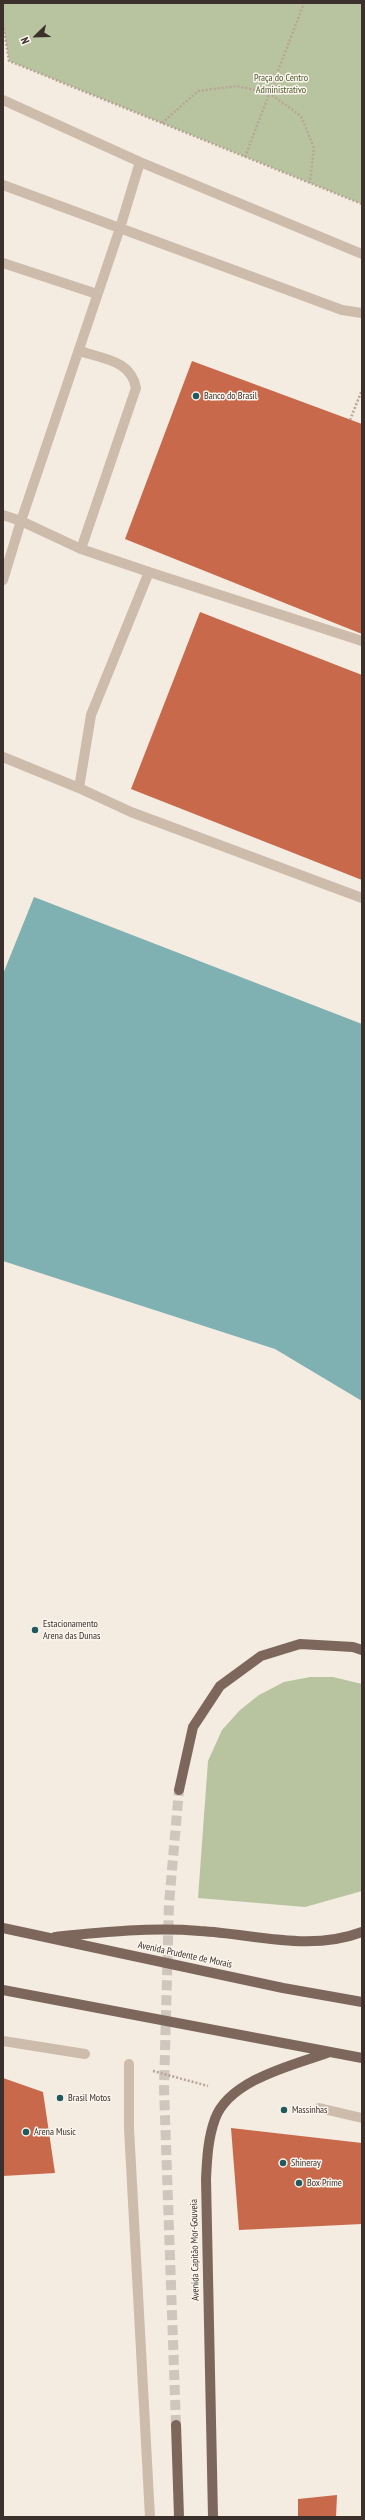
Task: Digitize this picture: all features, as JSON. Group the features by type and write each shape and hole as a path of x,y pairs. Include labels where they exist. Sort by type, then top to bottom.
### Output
{"main road":[{"path":"179,1790 193,1727 220,1686 261,1656 300,1644 353,1647 362,1650"},
{"name":"Avenida Prudente de Morais","path":"3,1928 283,1988 362,2002"},
{"path":"47,1938 149,1929 201,1931 307,1943 350,1937 362,1932"},
{"path":"3,1990 328,2053 362,2058"},
{"name":"Avenida Capitão Mor-Gouveia","path":"212,2517 206,2179 208,2146 216,2117 234,2093 261,2077 328,2053"},
{"path":"176,2425 179,2517"}],"street":[{"path":"3,100 140,162 362,254"},
{"path":"3,580 21,521 80,351 140,162"},
{"path":"3,185 342,310 362,313"},
{"path":"3,263 97,294"},
{"path":"80,351 125,366 134,378 136,388 81,549"},
{"path":"3,515 21,521 81,549 362,641"},
{"path":"79,788 91,715 149,572"},
{"path":"3,757 79,788 130,812 362,898"},
{"path":"3,2041 85,2054"},
{"path":"130,2064 129,2128 150,2517"},
{"path":"319,2108 362,2118"}],"path":[{"path":"245,156 304,3"},
{"path":"3,24 10,61 362,204"},
{"path":"162,123 198,91 237,86 269,92 301,116 314,148 310,183"},
{"path":"350,420 362,390"},
{"path":"130,2064 234,2093"}],"green space":[{"name":"Praça do Centro Administrativo","path":"3,3 362,3 362,204 9,61 3,24"},
{"path":"310,1677 333,1677 362,1684 362,1891 305,1907 198,1898 208,1761 222,1730 240,1710 259,1695 284,1682"}],"water":[{"path":"34,897 362,1024 362,1401 275,1349 3,1261 3,974"}],"building":[{"path":"192,361 362,424 362,634 125,539"},
{"path":"200,612 362,675 362,880 131,789"},
{"name":"Arena Music","path":"3,2078 43,2092 55,2173 3,2176"},
{"name":"Box Prime","path":"231,2128 362,2143 362,2224 239,2230"},
{"path":"337,2495 336,2517 298,2517 298,2499"}],"tunnel":[{"path":"176,2425 164,2089 169,1904 179,1790"}],"place":[{"name":"Banco do Brasil","path":"196,396"},
{"name":"Estacionamento Arena das Dunas","path":"35,1630"},
{"name":"Brasil Motos","path":"60,2098"},
{"name":"Massinhas","path":"284,2110"},
{"name":"Arena Music","path":"26,2132"},
{"name":"Shineray","path":"283,2163"},
{"name":"Box Prime","path":"299,2183"}]}
